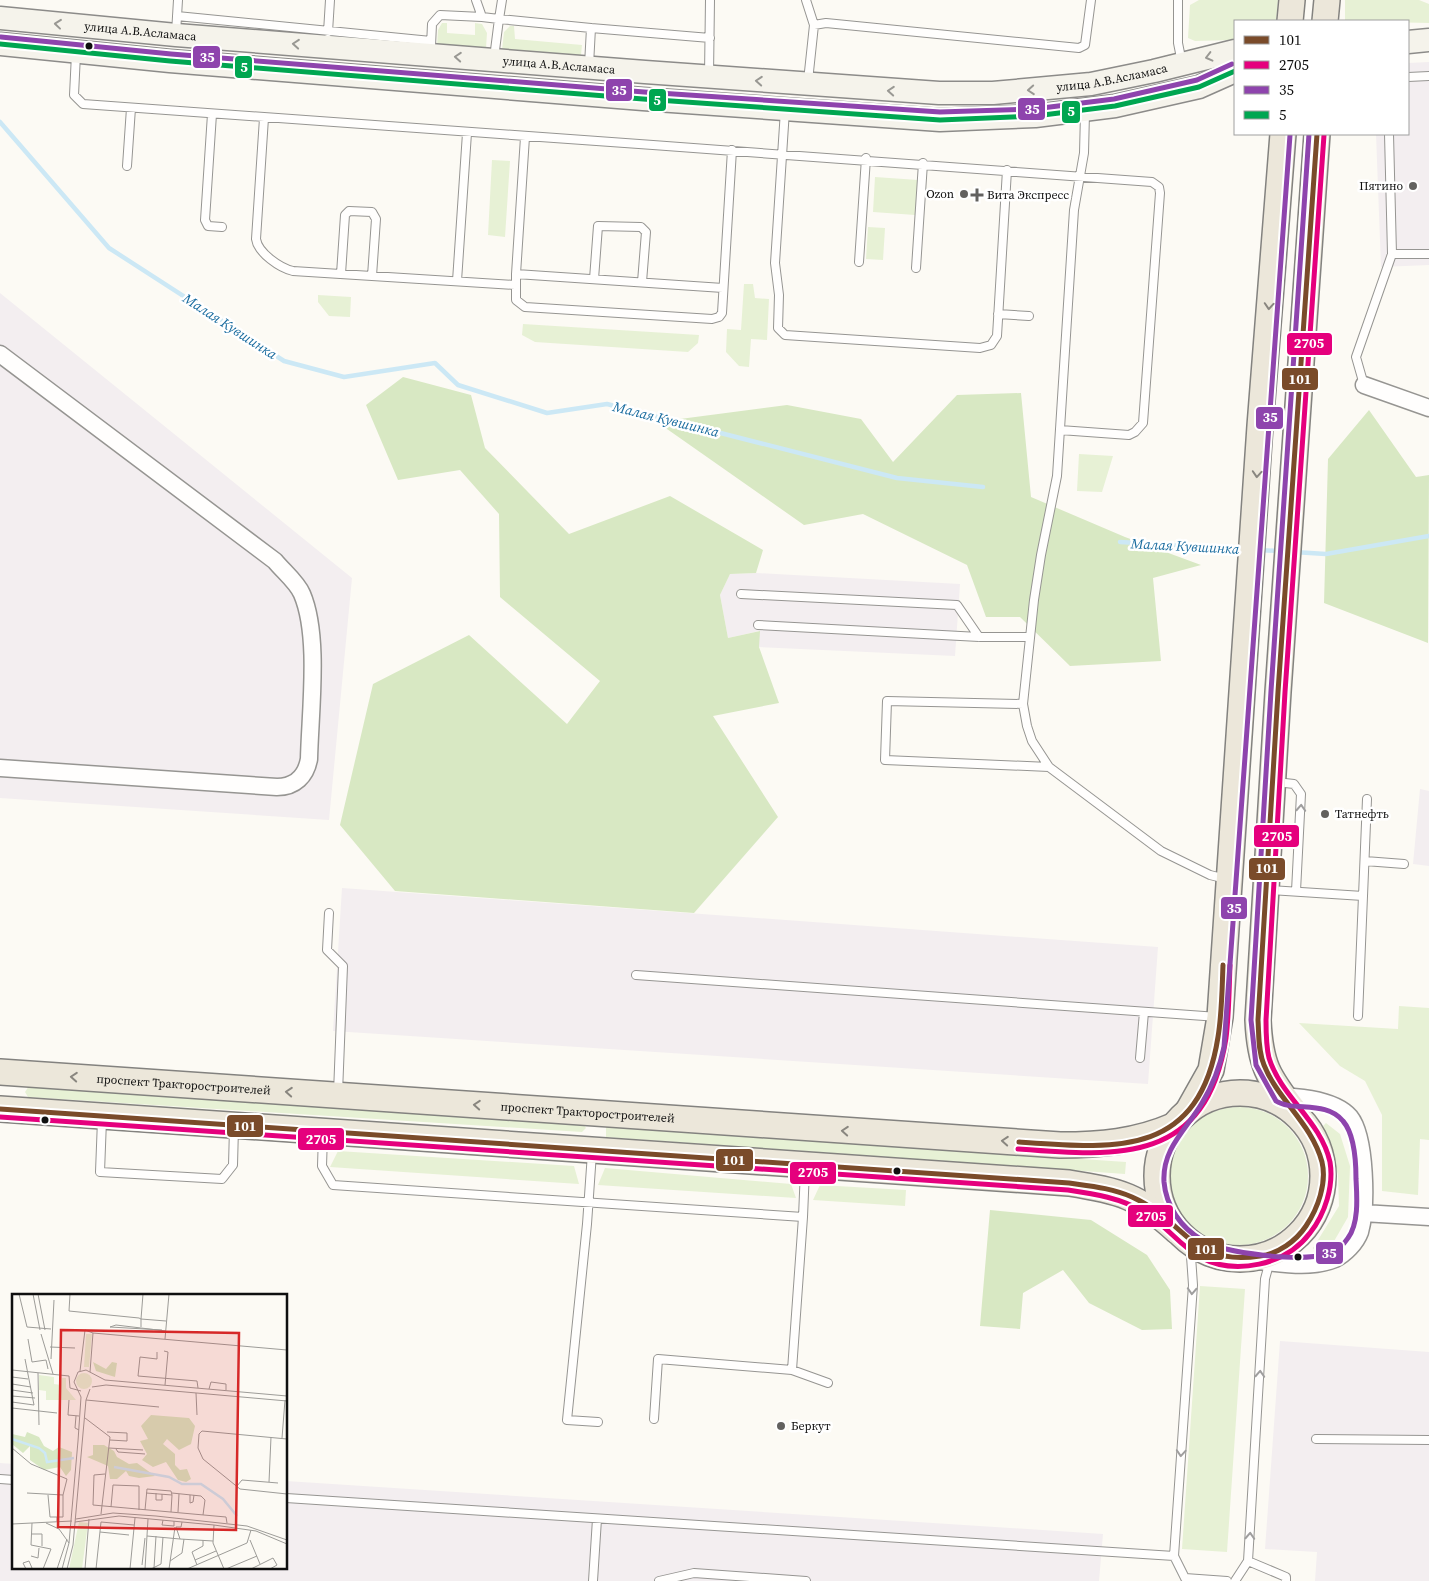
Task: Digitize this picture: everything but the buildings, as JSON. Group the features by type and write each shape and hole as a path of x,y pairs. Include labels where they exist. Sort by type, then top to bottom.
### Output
{"main road":[{"path":"1290,20 1292,0"},
{"path":"1325,20 1327,0"},
{"path":"1183,1237 1165,1212 1158,1190 1157,1168 1162,1146 1211,1070 1220,1017 1260,426 1283,135"},
{"path":"2,1072 0,1113 102,1116 1069,1183 1104,1188 1132,1197 1153,1209 1183,1237 1207,1253 1226,1259 1263,1258 1287,1244 1304,1229 1316,1210 1322,1187 1322,1164 1316,1142 1306,1125 1279,1101 1263,1064 1258,1020 1278,692 1317,135"},
{"name":"проспект Тракторостроителей","path":"2,1072 1068,1145 1118,1143 1150,1136 1181,1119"},
{"path":"1181,1119 1206,1100 1226,1094 1279,1101"},
{"path":"592,1150 595,1113"}],"street":[{"name":"улица А.В.Асламаса","path":"0,18 176,26 430,48 494,60 708,78 940,93 993,93 1053,89 1130,77 1234,51"},
{"path":"1409,42 1429,40"},
{"name":"улица А.В.Асламаса","path":"0,44 76,52 785,110 940,120 988,120 1084,111 1136,102 1199,87 1234,71"},
{"path":"940,93 940,120"},
{"path":"0,354 275,561 302,592 310,617 312,649 309,759 304,773 289,785 277,787 187,782 0,768"},
{"path":"1364,385 1429,408"},
{"path":"1263,1258 1316,1263 1335,1259 1351,1247 1359,1233 1363,1213 1362,1152 1358,1132 1349,1116 1332,1105 1308,1098 1279,1101"},
{"path":"1363,1213 1429,1217"}],"lane":[{"path":"178,0 176,26 328,32 430,48 432,24 440,15 482,17 710,38"},
{"path":"328,32 330,0"},
{"path":"476,0 482,17"},
{"path":"494,60 502,0"},
{"path":"708,78 710,0"},
{"path":"806,0 814,25 808,85"},
{"path":"1178,0 1178,43 1182,64"},
{"path":"814,25 826,23 1079,48 1085,45 1090,3"},
{"path":"589,68 591,28"},
{"path":"76,52 74,95 77,101 83,104 467,133 866,158 1152,182 1160,190 1146,415 1141,427 1129,435 1060,430"},
{"path":"1409,77 1429,76"},
{"path":"127,166 131,108"},
{"path":"785,110 775,263 779,295 778,328 782,334 980,348 991,345 994,341 998,314 1008,170"},
{"path":"1084,111 1084,147 1074,210 1056,485 1041,555 1023,704 1032,741 1049,767 1161,851 1210,876 1228,879"},
{"path":"212,114 205,220 208,226 222,227"},
{"path":"264,118 256,236 258,246 285,269 515,285"},
{"path":"457,281 467,133"},
{"path":"1364,385 1356,357 1392,254 1389,135"},
{"path":"525,137 515,285 516,300 525,307 712,319 719,317 722,313 732,150"},
{"path":"859,262 866,158"},
{"path":"916,268 923,163"},
{"path":"341,274 345,215 350,210 372,212 376,219 372,276"},
{"path":"594,279 597,229 601,224 644,229 642,282"},
{"path":"1392,254 1429,254"},
{"path":"516,274 724,288"},
{"path":"998,314 1029,316"},
{"path":"742,594 957,604 979,637"},
{"path":"758,625 979,637 1030,637"},
{"path":"1023,704 887,701 885,760 1049,767"},
{"path":"1273,782 1294,784 1301,794 1296,891"},
{"path":"1358,1016 1367,799"},
{"path":"1365,861 1404,864"},
{"path":"1266,890 1363,896"},
{"path":"329,913 327,950 343,966 338,1095"},
{"path":"636,975 1220,1017"},
{"path":"1140,1058 1144,1012"},
{"path":"102,1116 100,1172 222,1179 233,1165 234,1125"},
{"path":"323,1131 322,1166 333,1185 803,1217"},
{"path":"592,1150 567,1420 598,1422"},
{"path":"792,1370 806,1165"},
{"path":"1183,1237 1193,1285 1174,1556 1185,1578 1226,1581"},
{"path":"1235,1581 1248,1561 1265,1279 1263,1258"},
{"path":"654,1418 658,1360 792,1370 828,1383"},
{"path":"1316,1439 1429,1440"},
{"path":"288,1498 1174,1556"},
{"path":"593,1581 597,1519"},
{"path":"1248,1561 1286,1577 1286,1581"},
{"path":"659,1581 694,1573 806,1581"}],"shaded area":[{"path":"1429,62 1429,265 1381,267 1376,135 1409,135 1409,63"},
{"path":"0,293 352,578 329,820 0,798"},
{"path":"756,573 960,584 955,656 759,647 759,631 728,638 720,595 730,574"},
{"path":"1420,789 1429,791 1429,866 1413,864"},
{"path":"342,888 1158,947 1148,1084 333,1031"},
{"path":"1280,1341 1429,1352 1429,1581 1315,1581 1317,1552 1265,1549"},
{"path":"0,1463 12,1464 12,1568 288,1568 288,1481 1103,1534 1099,1581 0,1581"}],"green space":[{"path":"1199,0 1278,0 1276,20 1234,20 1234,40 1195,41 1188,38 1190,5"},
{"path":"1345,0 1419,0 1429,4 1429,23 1409,23 1409,20 1345,20"},
{"path":"442,23 447,23 447,33 475,35 475,23 482,24 487,33 486,48 437,46 438,30"},
{"path":"510,26 514,26 515,39 582,45 581,55 577,58 502,50 504,32"},
{"path":"492,160 510,161 505,237 488,235"},
{"path":"875,177 918,180 915,215 873,212"},
{"path":"868,227 885,228 883,260 866,259"},
{"path":"744,284 753,284 755,298 769,299 767,340 751,339 749,367 739,366 726,352 727,329 741,330"},
{"path":"318,295 351,297 350,317 329,316 318,302"},
{"path":"523,324 699,335 698,343 688,352 535,342 522,335"},
{"path":"403,377 471,395 485,448 569,534 670,496 763,550 756,573 730,574 720,595 728,638 760,631 759,647 779,703 713,716 778,817 694,913 395,891 340,825 373,684 469,635 567,724 600,681 500,597 499,514 460,470 398,480 366,405"},
{"path":"1021,393 1031,497 1125,537 1201,565 1153,578 1161,661 1070,666 1020,617 986,617 967,565 863,514 804,525 657,422 787,405 861,419 893,462 957,395"},
{"path":"1369,410 1416,477 1429,475 1428,643 1324,603 1328,459"},
{"path":"1079,454 1113,456 1102,492 1077,491"},
{"path":"1399,1006 1429,1008 1429,1140 1420,1139 1418,1195 1382,1191 1382,1115 1365,1081 1340,1066 1299,1023 1398,1029"},
{"path":"29,1086 583,1124 586,1128 582,1132 28,1097 25,1092"},
{"path":"1239,1107 1265,1112 1288,1127 1303,1150 1308,1176 1303,1202 1288,1225 1265,1240 1239,1245 1213,1240 1190,1225 1175,1202 1170,1176 1175,1150 1190,1127 1213,1112"},
{"path":"1326,1123 1340,1134 1350,1166 1348,1217 1333,1243 1316,1252 1313,1248 1339,1206 1338,1175 1323,1126"},
{"path":"606,1126 1126,1162 1125,1174 606,1137"},
{"path":"338,1151 574,1166 579,1184 330,1167"},
{"path":"605,1168 791,1184 796,1198 598,1185"},
{"path":"820,1185 906,1190 905,1206 813,1200"},
{"path":"990,1210 1091,1220 1147,1255 1170,1290 1172,1329 1142,1330 1089,1303 1063,1270 1023,1293 1020,1329 980,1326"},
{"path":"1200,1286 1245,1289 1227,1552 1182,1549"}],"waterway":[{"name":"Малая Кувшинка","path":"0,122 109,248 284,361 344,377 435,363 458,385 547,413 607,404 897,478 983,487"},
{"name":"Малая Кувшинка","path":"1294,552 1326,554 1429,536"},
{"name":"Малая Кувшинка","path":"1120,542 1244,549"},
{"name":"Малая Кувшинка","path":"1259,550 1279,551"}],"transit line":[{"name":"35","path":"1,37 171,54 644,92 940,112 1034,109 1114,99 1197,80 1232,64"},
{"name":"5","path":"0,44 170,61 643,99 940,120 1035,116 1115,106 1199,87 1234,71"},
{"name":"35","path":"1290,135 1224,1047 1210,1089 1171,1149 1164,1170 1165,1191 1171,1208 1181,1223 1194,1235 1213,1245 1228,1249 1282,1257 1327,1254 1342,1246 1352,1232 1357,1202 1355,1157 1347,1127 1336,1115 1328,1111 1319,1108 1291,1106 1276,1101 1256,1065 1251,1020 1271,691 1309,135"},
{"name":"101","path":"0,1109 1069,1183 1109,1189 1132,1197 1165,1217 1203,1248 1218,1255 1237,1258 1267,1255 1280,1250 1292,1242 1302,1232 1318,1203 1323,1178 1322,1162 1311,1136 1270,1078 1264,1065 1260,1049 1258,1020 1278,692 1317,135"},
{"name":"2705","path":"0,1117 1068,1190 1107,1197 1135,1207 1159,1222 1192,1252 1214,1263 1229,1266 1259,1264 1274,1260 1288,1253 1310,1233 1320,1217 1331,1181 1330,1162 1325,1147 1310,1121 1282,1085 1269,1058 1266,1039 1285,692 1324,135"},
{"name":"101","path":"1019,1142 1088,1146 1120,1144 1148,1138 1172,1125 1193,1105 1208,1077 1218,1037 1223,965"},
{"name":"2705","path":"1018,1149 1091,1153 1123,1151 1153,1144 1178,1131 1199,1110 1216,1079 1226,1038 1230,965"}],"place":[{"name":"Пятино","path":"1413,186"},
{"name":"Ozon","path":"964,194"},
{"name":"Вита Экспресс","path":"977,195"},
{"name":"Татнефть","path":"1325,814"},
{"name":"Беркут","path":"781,1426"}]}
